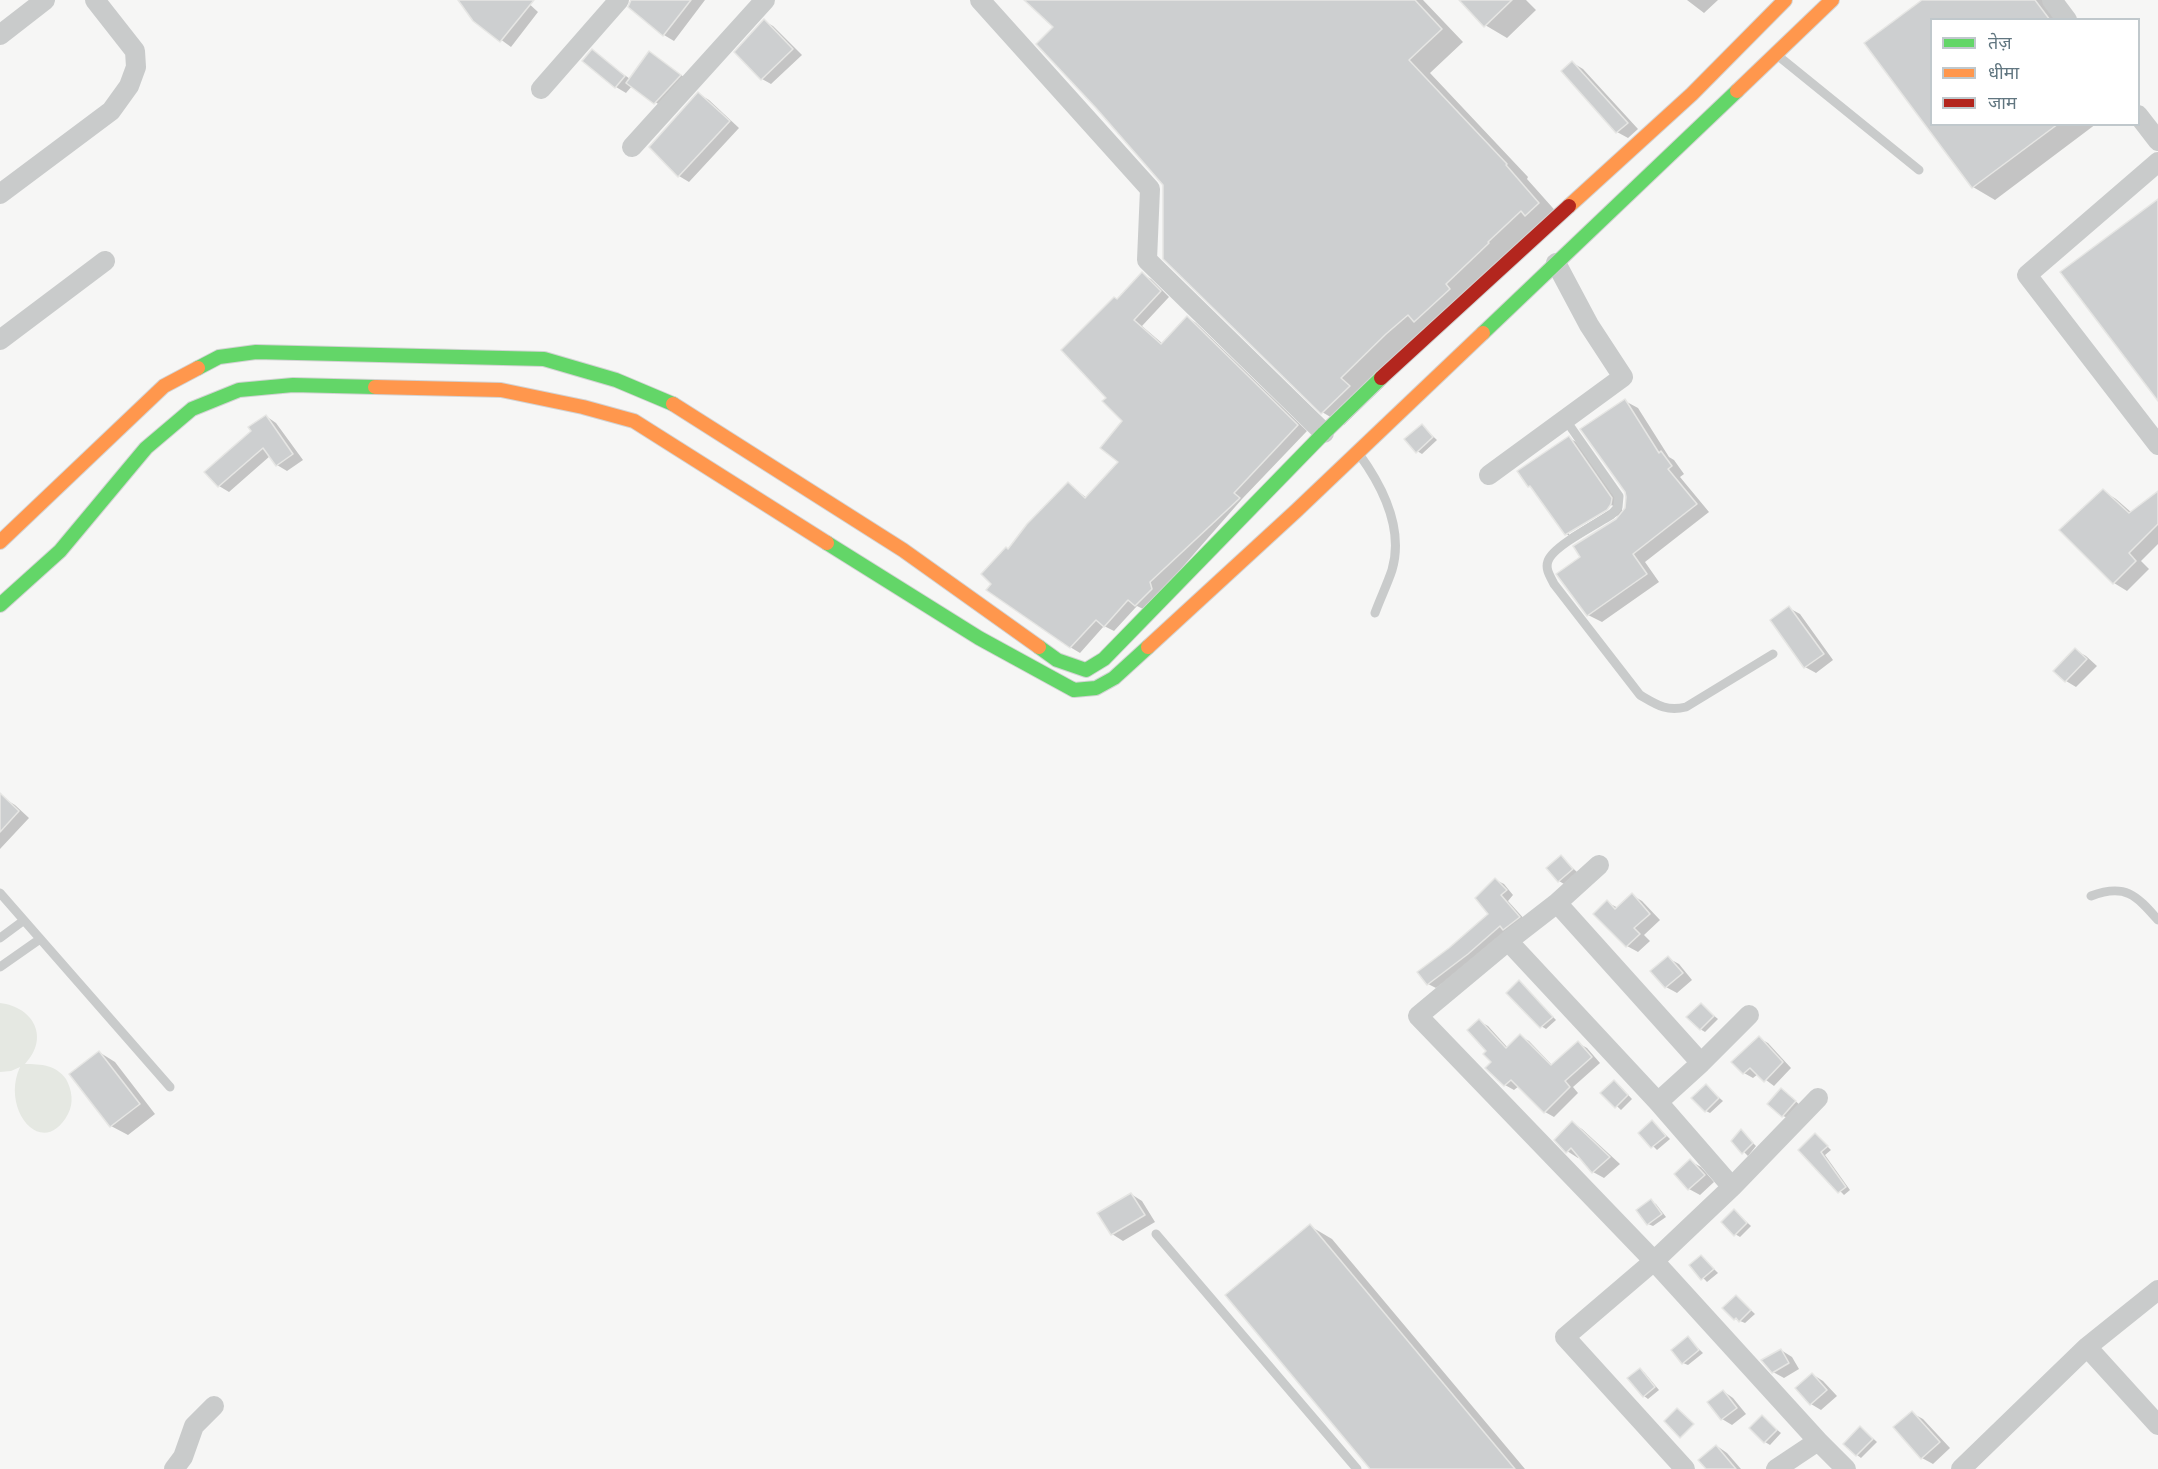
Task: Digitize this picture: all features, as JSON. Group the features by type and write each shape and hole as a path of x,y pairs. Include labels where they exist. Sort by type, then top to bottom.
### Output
{"street":[{"path":"0,35 45,0"},
{"path":"0,194 111,111 129,86 136,67 135,51 95,0"},
{"path":"541,89 619,0"},
{"path":"632,147 765,0"},
{"path":"980,0 1150,189 1147,260 1324,433"},
{"path":"0,542 164,386 219,357 256,352 544,359 616,380 668,401 903,550 1057,660 1086,670 1098,664 1140,624 1324,433 1407,354 1692,94 1785,0"},
{"path":"0,605 60,551 146,448 192,409 239,390 293,385 501,390 583,407 633,421 1006,654 1074,690 1096,688 1114,678 1144,651 1357,453 1426,373 1556,263 1832,0"},
{"path":"2052,0 2066,18"},
{"path":"2140,116 2158,141"},
{"path":"2158,162 2027,275 2158,445"},
{"path":"0,340 105,261"},
{"path":"1489,475 1623,377 1589,325 1556,263"},
{"path":"1407,354 1426,373"},
{"path":"1599,865 1557,903 1418,1016 1654,1260 1846,1469"},
{"path":"1557,903 1701,1064"},
{"path":"1508,941 1658,1102 1732,1187"},
{"path":"1658,1102 1701,1064 1749,1015"},
{"path":"1685,1469 1565,1337 1654,1260 1732,1187 1818,1098"},
{"path":"1960,1469 2087,1347 2158,1290"},
{"path":"2087,1347 2158,1425"},
{"path":"174,1469 183,1457 194,1426 214,1406"},
{"path":"1776,1469 1818,1441"}],"lane":[{"path":"1775,54 1919,170"},
{"path":"1565,419 1619,495 1618,507 1611,515 1557,549 1548,560 1547,572 1640,695 1655,704 1674,710 1686,707 1773,654"},
{"path":"1357,453 1386,498 1394,524 1395,550 1392,569 1375,613"},
{"path":"2091,896 2107,890 2121,890 2139,898 2158,920"},
{"path":"0,893 170,1087"},
{"path":"0,938 23,921"},
{"path":"0,967 40,939"},
{"path":"1156,1233 1357,1469"}],"shaded area":[{"path":"0,1003 22,1011 35,1025 36,1044 25,1064 53,1068 62,1074 70,1088 72,1101 68,1114 58,1127 47,1133 37,1131 27,1124 20,1113 15,1083 20,1067 0,1072"}],"building":[{"path":"458,0 534,0 500,42 473,21"},
{"path":"631,0 691,0 663,36 628,7"},
{"path":"1024,0 1415,0 1442,29 1409,60 1507,164 1539,203 1525,216 1521,211 1488,242 1446,284 1450,289 1414,322 1408,315 1386,334 1341,378 1350,386 1321,414 1163,259 1163,185 1036,44 1053,27"},
{"path":"1459,0 1512,0 1484,27"},
{"path":"1922,0 2035,0 2048,18 1930,18 1930,126 2055,126 1972,188 1864,43"},
{"path":"764,19 793,49 761,80 734,52"},
{"path":"592,49 625,76 615,88 582,61"},
{"path":"649,51 681,75 654,104 626,83"},
{"path":"1572,61 1628,123 1616,133 1561,71"},
{"path":"698,92 730,121 678,177 649,147"},
{"path":"2158,199 2158,401 2060,272"},
{"path":"1142,272 1161,291 1134,320 1161,344 1187,316 1298,425 1234,493 1240,498 1150,582 1152,589 1135,606 1128,600 1104,627 1096,620 1070,648 986,590 991,584 981,574 1006,547 1008,549 1027,524 1068,482 1085,498 1118,462 1100,448 1122,421 1102,401 1106,398 1061,350 1114,297 1117,299"},
{"path":"1625,399 1659,453 1661,451 1672,466 1668,469 1697,504 1633,554 1647,574 1587,616 1556,574 1580,557 1573,546 1616,519 1625,508 1626,497 1625,492 1580,429"},
{"path":"266,415 293,454 276,466 263,448 218,487 204,472 251,431 248,427"},
{"path":"1422,424 1433,437 1416,453 1404,439"},
{"path":"1569,436 1612,498 1607,510 1565,535 1517,471"},
{"path":"2103,489 2129,513 2158,491 2158,524 2129,553 2136,561 2113,584 2059,530"},
{"path":"1789,606 1824,654 1804,668 1770,620"},
{"path":"2075,648 2087,659 2065,682 2053,671"},
{"path":"0,793 19,811 0,832"},
{"path":"1561,855 1573,869 1558,882 1546,868"},
{"path":"1495,878 1507,890 1501,895 1520,917 1503,930 1500,926 1427,985 1417,972 1488,914 1475,898"},
{"path":"1632,893 1650,914 1634,928 1640,934 1626,947 1593,914 1607,900 1615,909"},
{"path":"1668,956 1683,973 1665,988 1650,971"},
{"path":"1519,980 1553,1017 1540,1028 1506,993"},
{"path":"1701,1003 1714,1016 1700,1030 1686,1017"},
{"path":"1479,1019 1506,1048 1520,1034 1551,1065 1578,1041 1592,1057 1565,1081 1570,1087 1544,1113 1511,1080 1504,1086 1485,1068 1491,1062 1483,1054 1486,1051 1467,1030"},
{"path":"1759,1036 1783,1062 1764,1082 1750,1068 1743,1074 1731,1062"},
{"path":"99,1051 140,1104 110,1127 69,1074"},
{"path":"1614,1080 1628,1095 1615,1108 1600,1093"},
{"path":"1706,1084 1719,1098 1705,1112 1691,1098"},
{"path":"1781,1088 1796,1101 1782,1117 1767,1104"},
{"path":"1652,1120 1666,1136 1651,1148 1638,1133"},
{"path":"1572,1121 1610,1157 1592,1173 1571,1148 1566,1153 1554,1140"},
{"path":"1741,1129 1753,1143 1742,1154 1731,1141"},
{"path":"1815,1133 1828,1146 1821,1152 1846,1187 1838,1193 1798,1150"},
{"path":"1690,1159 1705,1175 1688,1190 1674,1174"},
{"path":"1131,1193 1145,1215 1111,1235 1097,1213"},
{"path":"1651,1199 1662,1214 1647,1225 1636,1210"},
{"path":"1734,1209 1747,1223 1734,1236 1721,1222"},
{"path":"1310,1224 1515,1469 1370,1469 1225,1295"},
{"path":"1701,1255 1714,1269 1701,1280 1689,1265"},
{"path":"1736,1295 1751,1310 1739,1322 1722,1308"},
{"path":"1688,1336 1699,1350 1682,1364 1671,1350"},
{"path":"1781,1349 1789,1363 1772,1373 1761,1360"},
{"path":"1640,1368 1655,1387 1643,1397 1627,1378"},
{"path":"1812,1373 1827,1390 1810,1405 1795,1388"},
{"path":"1723,1390 1737,1408 1721,1420 1707,1402"},
{"path":"1677,1408 1694,1424 1680,1438 1664,1421"},
{"path":"1912,1411 1940,1442 1921,1459 1893,1427"},
{"path":"1762,1415 1777,1430 1764,1443 1749,1428"},
{"path":"1860,1426 1873,1439 1856,1456 1843,1444"},
{"path":"1716,1445 1736,1469 1706,1469 1698,1460"}],"traffic: fast":[{"path":"1483,333 1737,91"},
{"path":"198,368 219,357 256,352 544,359 616,380 673,404"},
{"path":"1039,647 1057,660 1086,670 1104,659 1324,433 1381,378"},
{"path":"0,605 60,551 146,448 192,409 239,390 293,385 375,387"},
{"path":"827,543 979,638 1074,690 1096,688 1114,678 1148,647"}],"traffic: slow":[{"path":"1569,206 1692,94 1785,0"},
{"path":"1737,91 1832,0"},
{"path":"1148,647 1296,511 1483,333"},
{"path":"0,542 164,386 198,368"},
{"path":"375,387 501,390 583,407 634,421 827,543"},
{"path":"673,404 903,550 1039,647"}],"traffic: jam":[{"path":"1381,378 1569,206"}]}
